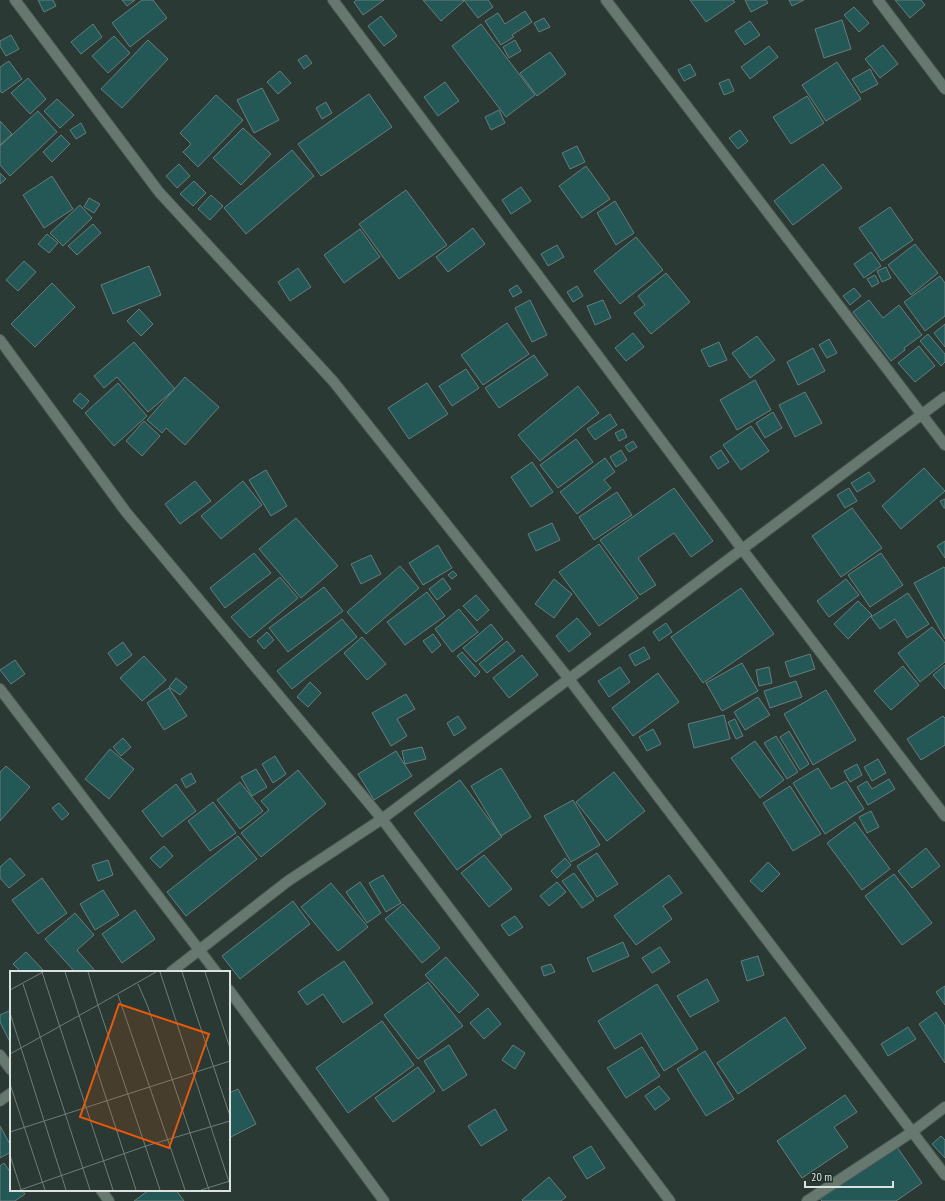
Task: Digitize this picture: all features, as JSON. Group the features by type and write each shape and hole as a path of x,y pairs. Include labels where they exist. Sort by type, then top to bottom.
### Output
{"street":[{"path":"15,0 159,192 333,381 569,679 945,1175"},
{"path":"333,0 742,549 945,816"},
{"path":"606,0 945,444"},
{"path":"878,0 945,89"},
{"path":"0,340 126,512 382,819 670,1201"},
{"path":"172,971 288,881 382,819 945,397"},
{"path":"0,689 215,971"},
{"path":"230,991 384,1201"},
{"path":"0,1055 10,1069"},
{"path":"0,1100 10,1094"},
{"path":"807,1201 912,1132 945,1107"},
{"path":"102,1191 109,1201"}],"building":[{"path":"38,0 53,0 56,6 44,12"},
{"path":"122,0 135,0 127,6"},
{"path":"142,0 153,0 167,18 130,47 112,23"},
{"path":"356,0 384,0 363,15 354,2"},
{"path":"423,0 463,0 464,1 441,21"},
{"path":"464,0 488,0 493,7 478,18"},
{"path":"690,0 733,0 735,2 706,22"},
{"path":"745,0 766,0 768,3 751,12"},
{"path":"789,0 804,0 792,6"},
{"path":"895,0 921,0 925,5 910,18"},
{"path":"854,7 869,23 859,32 844,15"},
{"path":"525,11 532,22 512,35 514,37 501,45 485,21 498,13 505,24"},
{"path":"381,16 397,36 384,46 368,26"},
{"path":"544,18 550,27 539,32 534,23"},
{"path":"842,20 851,49 824,58 815,29"},
{"path":"750,21 760,35 745,45 735,31"},
{"path":"93,24 102,37 81,54 71,42"},
{"path":"481,24 535,95 506,117 452,46"},
{"path":"11,35 19,49 6,56 0,46 0,41"},
{"path":"114,36 130,53 108,73 92,56"},
{"path":"148,40 168,59 122,108 101,89"},
{"path":"515,40 521,51 509,58 503,47"},
{"path":"883,45 898,64 880,78 865,59"},
{"path":"769,46 778,57 750,79 741,67"},
{"path":"550,52 566,74 537,96 520,73"},
{"path":"306,55 312,63 304,69 298,60"},
{"path":"9,61 22,79 2,93 0,91 0,67"},
{"path":"837,62 861,99 826,121 802,85"},
{"path":"690,64 696,75 684,81 678,70"},
{"path":"870,69 878,84 861,93 852,79"},
{"path":"280,71 291,83 278,94 267,82"},
{"path":"28,78 46,99 30,114 11,93"},
{"path":"729,79 734,91 724,95 719,83"},
{"path":"445,82 459,101 438,116 424,97"},
{"path":"262,88 279,120 254,133 237,100"},
{"path":"369,94 392,127 321,176 298,144"},
{"path":"216,95 243,120 198,167 183,152 191,144 180,133"},
{"path":"807,96 824,123 791,144 773,117"},
{"path":"57,99 74,115 60,128 44,111"},
{"path":"326,102 332,113 322,119 316,108"},
{"path":"499,110 505,123 491,130 485,117"},
{"path":"38,111 57,132 10,176 0,165 0,146"},
{"path":"0,121 12,134 0,145"},
{"path":"81,123 86,133 76,139 70,130"},
{"path":"243,128 271,154 241,185 213,158"},
{"path":"740,130 748,141 738,149 729,138"},
{"path":"61,135 70,144 52,162 43,152"},
{"path":"577,146 585,162 570,169 562,153"},
{"path":"292,150 314,176 246,234 224,208"},
{"path":"179,164 190,176 177,188 166,176"},
{"path":"823,164 842,188 793,225 774,201"},
{"path":"586,166 610,199 582,218 559,186"},
{"path":"0,173 6,179 0,184"},
{"path":"52,176 73,209 44,228 23,195"},
{"path":"194,181 206,193 193,206 180,194"},
{"path":"521,187 531,201 511,214 502,200"},
{"path":"406,190 447,245 399,279 359,224"},
{"path":"211,195 223,206 210,220 198,209"},
{"path":"89,198 100,204 94,213 84,207"},
{"path":"615,201 634,233 616,245 597,213"},
{"path":"80,205 92,218 63,246 50,233"},
{"path":"890,207 913,240 882,261 859,228"},
{"path":"93,224 101,233 77,255 68,246"},
{"path":"473,228 485,244 448,272 436,257"},
{"path":"360,229 380,257 344,283 324,255"},
{"path":"47,234 58,243 49,253 38,244"},
{"path":"636,237 663,270 620,304 594,271"},
{"path":"915,244 938,273 911,295 888,265"},
{"path":"557,245 564,257 548,266 541,254"},
{"path":"871,252 881,266 864,278 854,264"},
{"path":"24,261 36,272 18,291 6,280"},
{"path":"149,266 161,295 113,314 101,285"},
{"path":"886,267 891,278 882,282 877,271"},
{"path":"298,268 311,287 290,301 278,282"},
{"path":"666,273 690,302 651,334 634,313 645,305 638,296"},
{"path":"875,275 879,283 872,287 867,279"},
{"path":"940,276 945,283 945,316 925,331 904,302"},
{"path":"52,283 75,307 35,347 11,324"},
{"path":"517,285 522,292 513,297 509,290"},
{"path":"577,286 583,296 573,302 567,292"},
{"path":"854,288 861,296 850,305 843,296"},
{"path":"530,300 547,335 532,342 515,308"},
{"path":"603,300 611,318 595,325 587,306"},
{"path":"869,300 883,318 899,305 922,335 904,348 905,350 891,361 853,312"},
{"path":"139,309 153,324 141,336 127,321"},
{"path":"507,323 529,354 483,385 461,355"},
{"path":"945,324 945,347 934,333"},
{"path":"633,333 644,347 626,361 615,348"},
{"path":"928,334 945,354 945,362 941,366 920,341"},
{"path":"757,336 775,360 750,378 732,353"},
{"path":"829,339 837,353 827,358 819,345"},
{"path":"134,342 175,389 148,412 117,377 104,388 94,376"},
{"path":"719,342 727,360 709,367 701,350"},
{"path":"919,346 935,366 915,382 898,363"},
{"path":"813,348 825,371 798,385 787,362"},
{"path":"534,355 548,375 499,408 485,388"},
{"path":"466,369 479,388 452,406 439,386"},
{"path":"185,377 219,407 185,445 166,428 162,433 147,420"},
{"path":"755,380 771,410 737,430 720,400"},
{"path":"118,383 147,416 114,446 85,413"},
{"path":"427,383 448,414 409,439 388,408"},
{"path":"578,386 599,413 540,461 518,435"},
{"path":"805,392 822,423 795,437 779,405"},
{"path":"80,393 89,401 82,409 73,401"},
{"path":"773,412 782,428 765,438 756,423"},
{"path":"610,414 617,425 595,440 587,429"},
{"path":"144,421 160,436 142,456 126,441"},
{"path":"751,426 769,451 741,470 723,445"},
{"path":"623,429 627,437 619,441 615,433"},
{"path":"576,439 593,462 558,488 540,465"},
{"path":"633,441 637,447 629,452 625,446"},
{"path":"621,450 627,460 616,467 610,457"},
{"path":"721,450 729,462 718,469 710,457"},
{"path":"605,458 615,472 604,480 611,488 577,514 560,492"},
{"path":"532,462 553,492 531,507 511,477"},
{"path":"924,468 945,491 901,529 882,506"},
{"path":"266,470 287,506 271,516 249,480"},
{"path":"869,472 875,481 857,492 851,483"},
{"path":"195,481 211,501 180,524 165,504"},
{"path":"243,481 262,505 221,539 201,516"},
{"path":"674,488 713,541 691,557 674,533 638,558 656,585 640,595 600,540"},
{"path":"849,488 857,501 845,508 837,495"},
{"path":"617,492 632,515 594,540 579,517"},
{"path":"945,499 945,508 944,508 940,501"},
{"path":"852,508 882,548 841,577 812,536"},
{"path":"296,518 338,566 301,598 259,549"},
{"path":"552,523 560,540 536,551 528,534"},
{"path":"945,541 945,558 937,546"},
{"path":"599,544 638,598 599,626 559,572"},
{"path":"438,545 452,568 423,585 409,563"},
{"path":"254,553 271,573 225,608 210,588"},
{"path":"881,553 903,585 870,607 848,575"},
{"path":"371,555 381,574 361,584 351,564"},
{"path":"400,566 419,588 366,634 347,612"},
{"path":"944,567 945,568 945,639 914,583"},
{"path":"453,571 457,575 452,579 448,575"},
{"path":"280,577 298,598 250,638 231,617"},
{"path":"443,578 451,589 437,600 429,589"},
{"path":"554,579 572,594 554,618 535,604"},
{"path":"846,579 859,595 829,617 817,601"},
{"path":"324,587 343,611 288,652 269,628"},
{"path":"741,588 774,634 703,683 671,637"},
{"path":"427,592 445,616 405,645 387,622"},
{"path":"908,593 929,624 907,638 895,619 880,629 871,617"},
{"path":"476,595 489,610 477,621 463,606"},
{"path":"858,601 872,615 848,639 834,624"},
{"path":"459,609 478,632 452,652 435,629"},
{"path":"577,618 591,634 569,652 556,636"},
{"path":"342,619 357,637 292,689 277,671"},
{"path":"666,623 672,632 659,641 653,632"},
{"path":"491,624 503,639 476,662 463,648"},
{"path":"932,627 945,643 945,662 920,682 898,653"},
{"path":"267,632 274,640 264,649 257,641"},
{"path":"433,634 441,645 432,653 423,641"},
{"path":"362,637 386,664 367,680 344,653"},
{"path":"507,641 515,651 487,673 479,664"},
{"path":"123,642 132,655 117,666 108,653"},
{"path":"644,647 650,658 635,666 629,655"},
{"path":"462,652 480,672 475,677 457,656"},
{"path":"810,654 815,669 790,677 785,662"},
{"path":"522,655 538,675 509,698 493,678"},
{"path":"144,656 166,680 142,701 120,678"},
{"path":"15,660 25,674 11,684 0,670"},
{"path":"742,663 758,691 722,711 706,683"},
{"path":"945,665 945,689 933,675"},
{"path":"903,666 919,685 891,710 874,691"},
{"path":"620,667 630,682 609,697 598,681"},
{"path":"769,667 772,683 759,686 756,670"},
{"path":"658,673 679,702 633,736 612,708"},
{"path":"176,678 187,687 180,695 169,687"},
{"path":"796,681 802,697 770,708 764,691"},
{"path":"310,682 321,693 308,707 297,697"},
{"path":"169,688 187,716 164,730 147,703"},
{"path":"826,690 856,740 813,765 784,714"},
{"path":"406,694 415,709 397,719 407,736 391,746 372,713"},
{"path":"758,697 770,715 745,730 734,712"},
{"path":"724,715 730,739 694,748 688,724"},
{"path":"458,716 466,728 454,736 447,723"},
{"path":"943,716 945,718 945,745 921,760 907,739"},
{"path":"735,719 743,736 736,739 728,722"},
{"path":"653,729 661,744 647,751 639,737"},
{"path":"789,731 809,764 800,770 780,737"},
{"path":"776,736 798,772 787,779 764,743"},
{"path":"123,738 131,747 121,756 113,747"},
{"path":"755,741 784,780 760,798 731,758"},
{"path":"422,747 426,759 405,764 402,751"},
{"path":"110,749 134,769 109,799 85,779"},
{"path":"396,751 412,776 374,800 358,774"},
{"path":"275,756 286,774 273,783 262,764"},
{"path":"878,759 886,773 872,781 864,767"},
{"path":"857,764 862,775 850,782 844,771"},
{"path":"6,766 30,787 0,821 0,772"},
{"path":"501,768 531,817 501,836 471,786"},
{"path":"818,768 831,789 846,781 864,809 825,834 793,783"},
{"path":"256,769 267,787 252,796 241,777"},
{"path":"298,770 326,804 261,857 241,833 269,810 261,801"},
{"path":"614,772 645,811 607,841 576,802"},
{"path":"191,773 196,782 186,788 181,779"},
{"path":"889,779 895,789 868,805 857,787 867,781 872,789"},
{"path":"460,780 502,837 457,870 414,813"},
{"path":"240,782 263,811 240,829 217,800"},
{"path":"176,784 196,811 162,837 142,811"},
{"path":"790,786 821,834 793,851 763,803"},
{"path":"573,800 600,845 571,862 544,816"},
{"path":"213,802 236,833 210,851 188,821"},
{"path":"59,803 69,814 62,820 52,808"},
{"path":"871,811 879,827 867,833 859,817"},
{"path":"855,822 890,869 862,890 827,843"},
{"path":"238,836 257,859 186,916 167,892"},
{"path":"164,846 173,856 160,868 150,858"},
{"path":"926,848 940,866 912,888 898,871"},
{"path":"597,853 618,884 597,897 577,866"},
{"path":"484,855 512,889 489,907 461,873"},
{"path":"10,858 25,875 9,888 0,878 0,867"},
{"path":"565,858 571,865 557,878 551,871"},
{"path":"108,860 113,875 98,881 92,865"},
{"path":"768,862 780,874 762,892 750,881"},
{"path":"574,873 594,900 582,908 562,881"},
{"path":"894,874 932,923 902,945 865,896"},
{"path":"383,875 401,903 386,912 369,883"},
{"path":"669,875 682,893 663,906 672,919 636,945 614,916"},
{"path":"42,878 67,913 38,934 12,900"},
{"path":"360,882 381,913 367,923 346,892"},
{"path":"557,882 566,892 549,906 540,896"},
{"path":"331,883 368,927 338,951 301,907"},
{"path":"103,890 119,915 95,930 80,904"},
{"path":"293,901 310,924 240,979 222,956"},
{"path":"403,904 440,948 422,963 385,919"},
{"path":"135,910 155,939 122,963 102,934"},
{"path":"75,913 94,935 77,950 95,971 74,971 45,939"},
{"path":"515,916 523,927 509,936 501,925"},
{"path":"623,942 629,956 593,972 587,958"},
{"path":"660,947 670,962 652,973 642,958"},
{"path":"26,952 44,971 20,971 13,964"},
{"path":"758,956 764,975 747,981 741,961"},
{"path":"446,957 479,995 459,1013 425,975"},
{"path":"344,961 373,1003 343,1023 323,994 307,1005 298,992"},
{"path":"551,964 555,972 544,976 541,967"},
{"path":"707,979 719,1001 690,1017 677,996"},
{"path":"428,982 463,1026 418,1059 384,1015"},
{"path":"657,984 698,1049 664,1071 641,1033 615,1049 598,1021"},
{"path":"945,986 945,1005 936,992"},
{"path":"488,1008 501,1024 484,1039 470,1023"},
{"path":"10,1010 10,1042 0,1022 0,1015"},
{"path":"936,1012 945,1026 945,1063 919,1024"},
{"path":"785,1017 806,1048 738,1094 717,1063"},
{"path":"382,1021 414,1065 348,1113 316,1068"},
{"path":"908,1027 916,1039 888,1056 881,1044"},
{"path":"449,1045 467,1075 443,1091 424,1061"},
{"path":"513,1045 525,1053 515,1069 502,1060"},
{"path":"642,1047 660,1076 626,1098 607,1068"},
{"path":"705,1051 734,1099 706,1116 677,1069"},
{"path":"418,1067 435,1091 393,1122 375,1098"},
{"path":"659,1086 670,1099 655,1110 645,1096"},
{"path":"238,1089 256,1124 230,1137 230,1093"},
{"path":"845,1095 857,1112 834,1127 848,1147 802,1178 777,1141"},
{"path":"495,1109 507,1130 481,1146 468,1126"},
{"path":"0,1126 10,1144 10,1153 0,1158"},
{"path":"941,1136 945,1140 945,1158 932,1144"},
{"path":"591,1146 605,1168 587,1179 573,1157"},
{"path":"897,1147 922,1183 896,1201 822,1201 820,1199"},
{"path":"4,1163 10,1172 10,1191 23,1191 25,1194 15,1201 0,1201 0,1166"},
{"path":"549,1177 566,1197 561,1201 522,1200"},
{"path":"148,1191 177,1191 184,1201 134,1201"}]}
